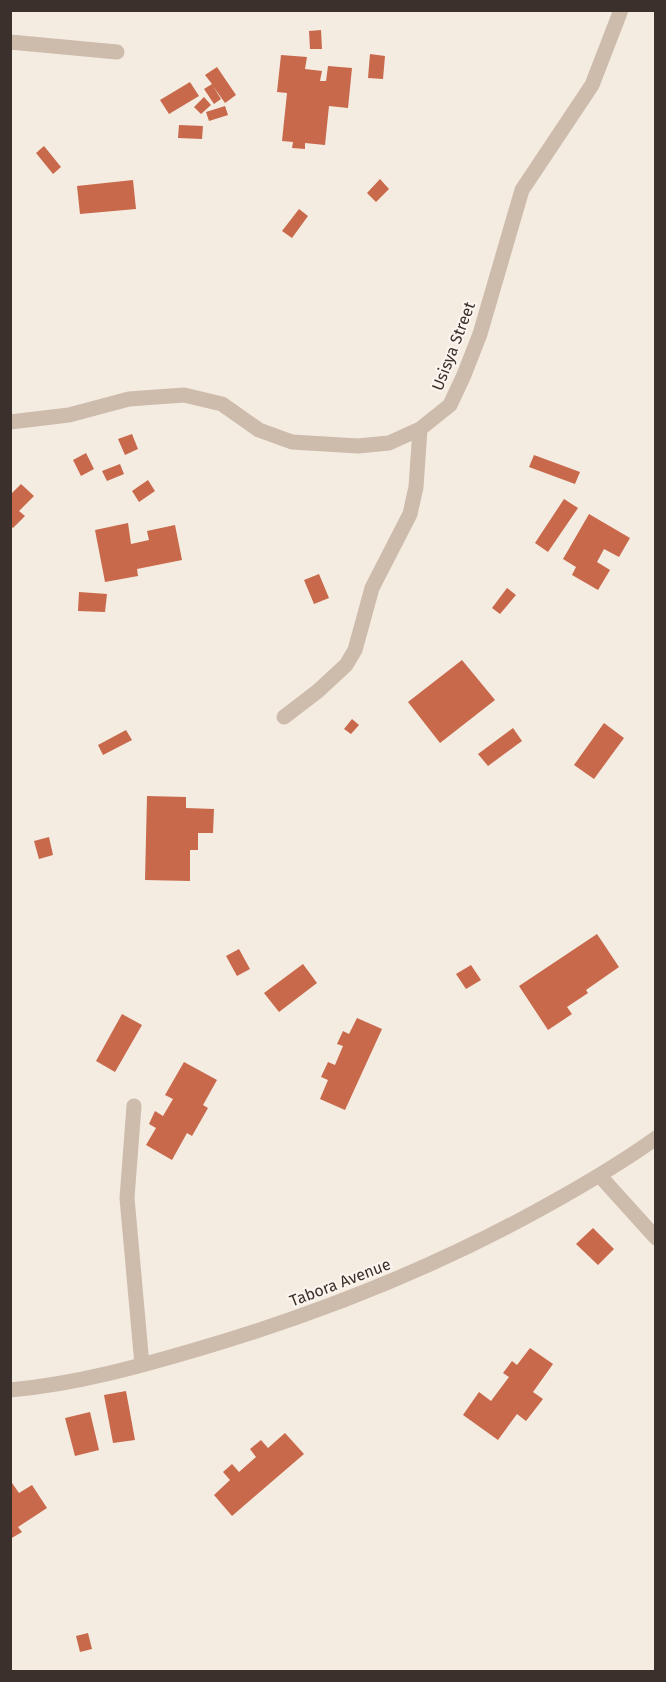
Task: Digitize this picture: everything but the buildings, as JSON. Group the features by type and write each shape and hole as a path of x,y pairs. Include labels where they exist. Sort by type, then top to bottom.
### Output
{"street":[{"name":"Usisya Street","path":"10,422 69,415 129,399 184,395 222,404 259,429 292,442 327,446 389,443 420,429 450,405 464,375 489,304 522,189 572,118 592,84 621,10"},
{"path":"10,42 117,52"},
{"path":"284,717 318,691 346,665 356,650 372,588 410,514 416,487 420,429"},
{"path":"134,1106 127,1198 142,1365"},
{"name":"Tabora Avenue","path":"10,1390 83,1379 142,1365 277,1326 402,1278 486,1239 600,1176 656,1138"},
{"path":"600,1176 656,1238"}]}
